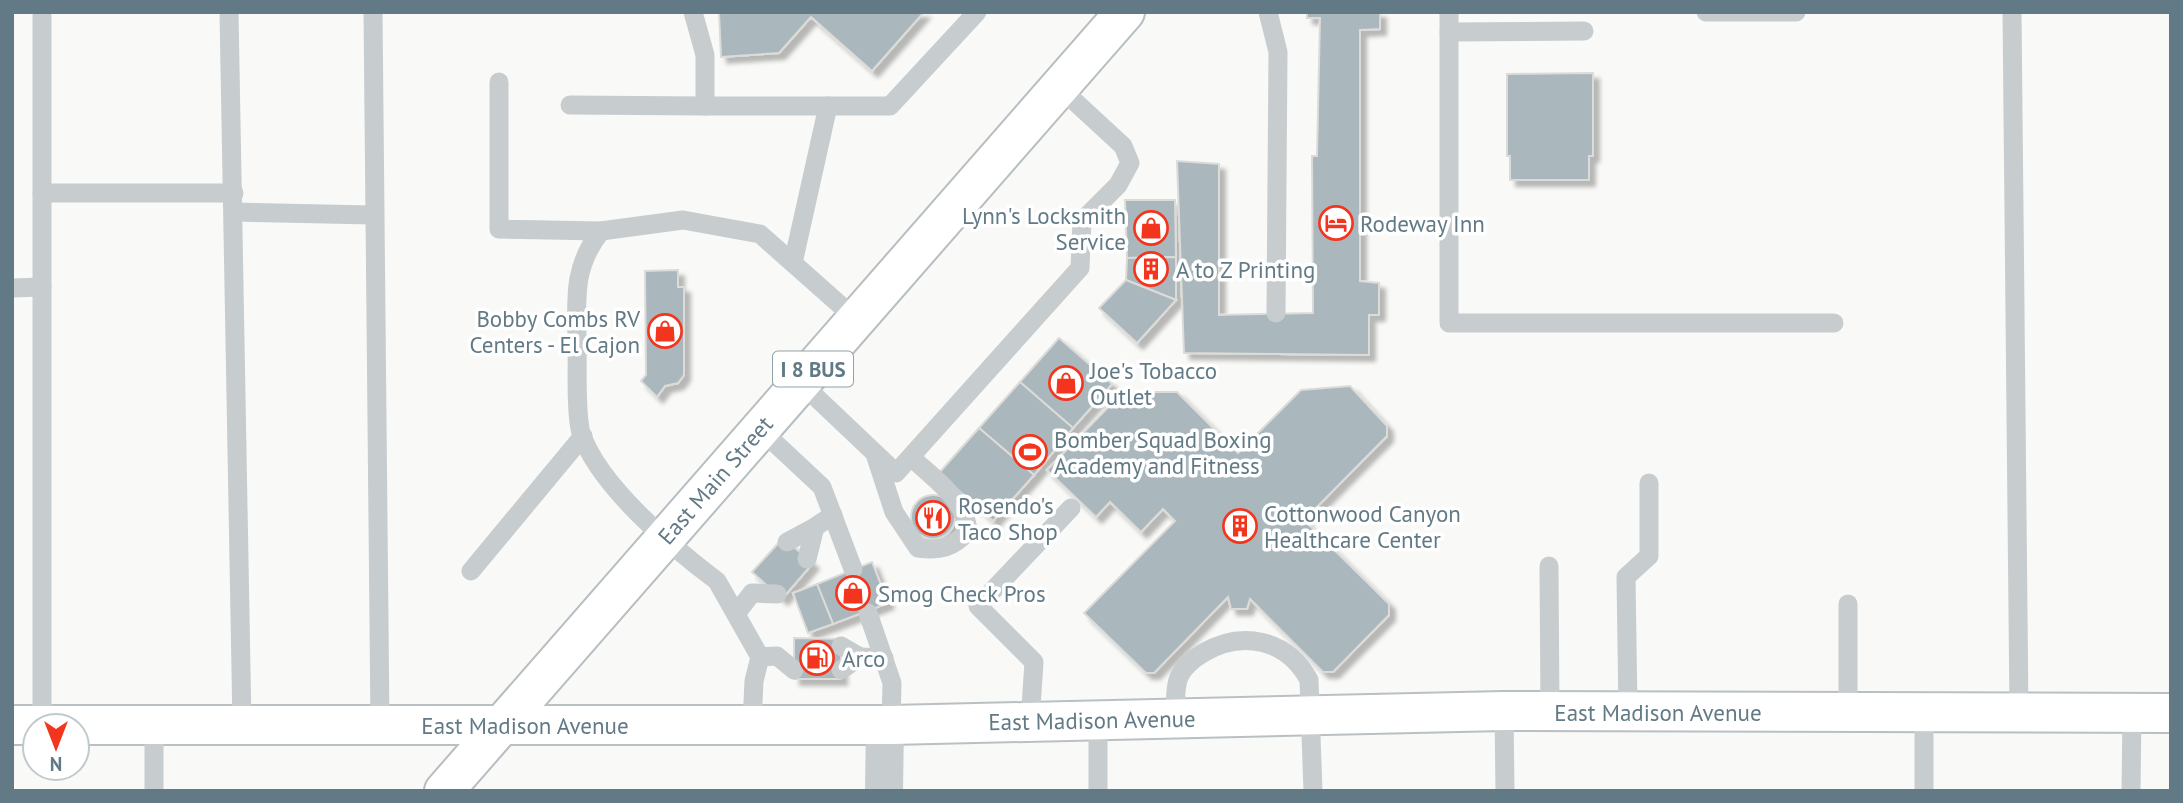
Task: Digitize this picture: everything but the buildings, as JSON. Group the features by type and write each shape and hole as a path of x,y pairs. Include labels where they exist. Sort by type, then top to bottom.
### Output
{"street":[{"name":"East Main Street","path":"444,791 1125,12"},
{"name":"East Madison Avenue","path":"91,725 888,724 1504,711 2171,713"},
{"path":"884,791 888,724"}],"lane":[{"path":"27,712 42,288 42,12"},
{"path":"229,12 242,725"},
{"path":"373,12 380,725"},
{"path":"693,12 705,55 705,106"},
{"path":"570,105 890,107 977,12"},
{"path":"1268,12 1278,52 1276,313"},
{"path":"1706,12 1796,12"},
{"path":"2012,12 2019,713"},
{"path":"1584,31 1449,22 1449,323 1834,323"},
{"path":"499,82 499,229 601,231 683,220 760,234 856,319"},
{"path":"800,383 896,473 1080,268 1083,221 1125,175 1130,163 1123,146 1059,87"},
{"path":"793,263 828,106"},
{"path":"42,193 234,203 373,215"},
{"path":"601,231 585,251 575,292 583,436 597,465 663,540 717,581 736,614 768,657 794,670"},
{"path":"12,288 42,288"},
{"path":"760,429 822,487 853,569"},
{"path":"471,570 583,436"},
{"path":"875,453 894,512 918,548 937,551 957,544 968,531 967,515 960,504 911,457"},
{"path":"1628,712 1626,577 1649,556 1649,483"},
{"path":"1030,722 1034,662 978,606 1071,508"},
{"path":"787,542 833,515"},
{"path":"807,559 814,527"},
{"path":"1549,566 1550,712"},
{"path":"736,614 754,584 777,594"},
{"path":"1848,604 1848,713"},
{"path":"868,612 892,683 888,724"},
{"path":"1175,718 1178,677 1190,661 1220,643 1242,638 1280,648 1301,664 1309,680 1312,791"},
{"path":"752,724 754,681 768,657 794,645"},
{"path":"841,646 860,657 884,658"},
{"path":"841,670 860,657"},
{"path":"1504,711 1504,791"},
{"path":"1924,713 1924,791"},
{"path":"2131,791 2132,713"},
{"path":"1098,720 1098,791"},
{"path":"154,725 154,791"}],"place":[{"name":"Rodeway Inn","path":"1336,223"},
{"name":"Lynn's Locksmith Service","path":"1151,228"},
{"name":"A to Z Printing","path":"1151,269"},
{"name":"Bobby Combs RV Centers - El Cajon","path":"665,331"},
{"name":"Joe's Tobacco Outlet","path":"1066,383"},
{"name":"Bomber Squad Boxing Academy and Fitness","path":"1030,452"},
{"name":"Rosendo's Taco Shop","path":"933,518"},
{"name":"Cottonwood Canyon Healthcare Center","path":"1240,526"},
{"name":"Smog Check Pros","path":"853,593"},
{"name":"Arco","path":"817,658"}]}
